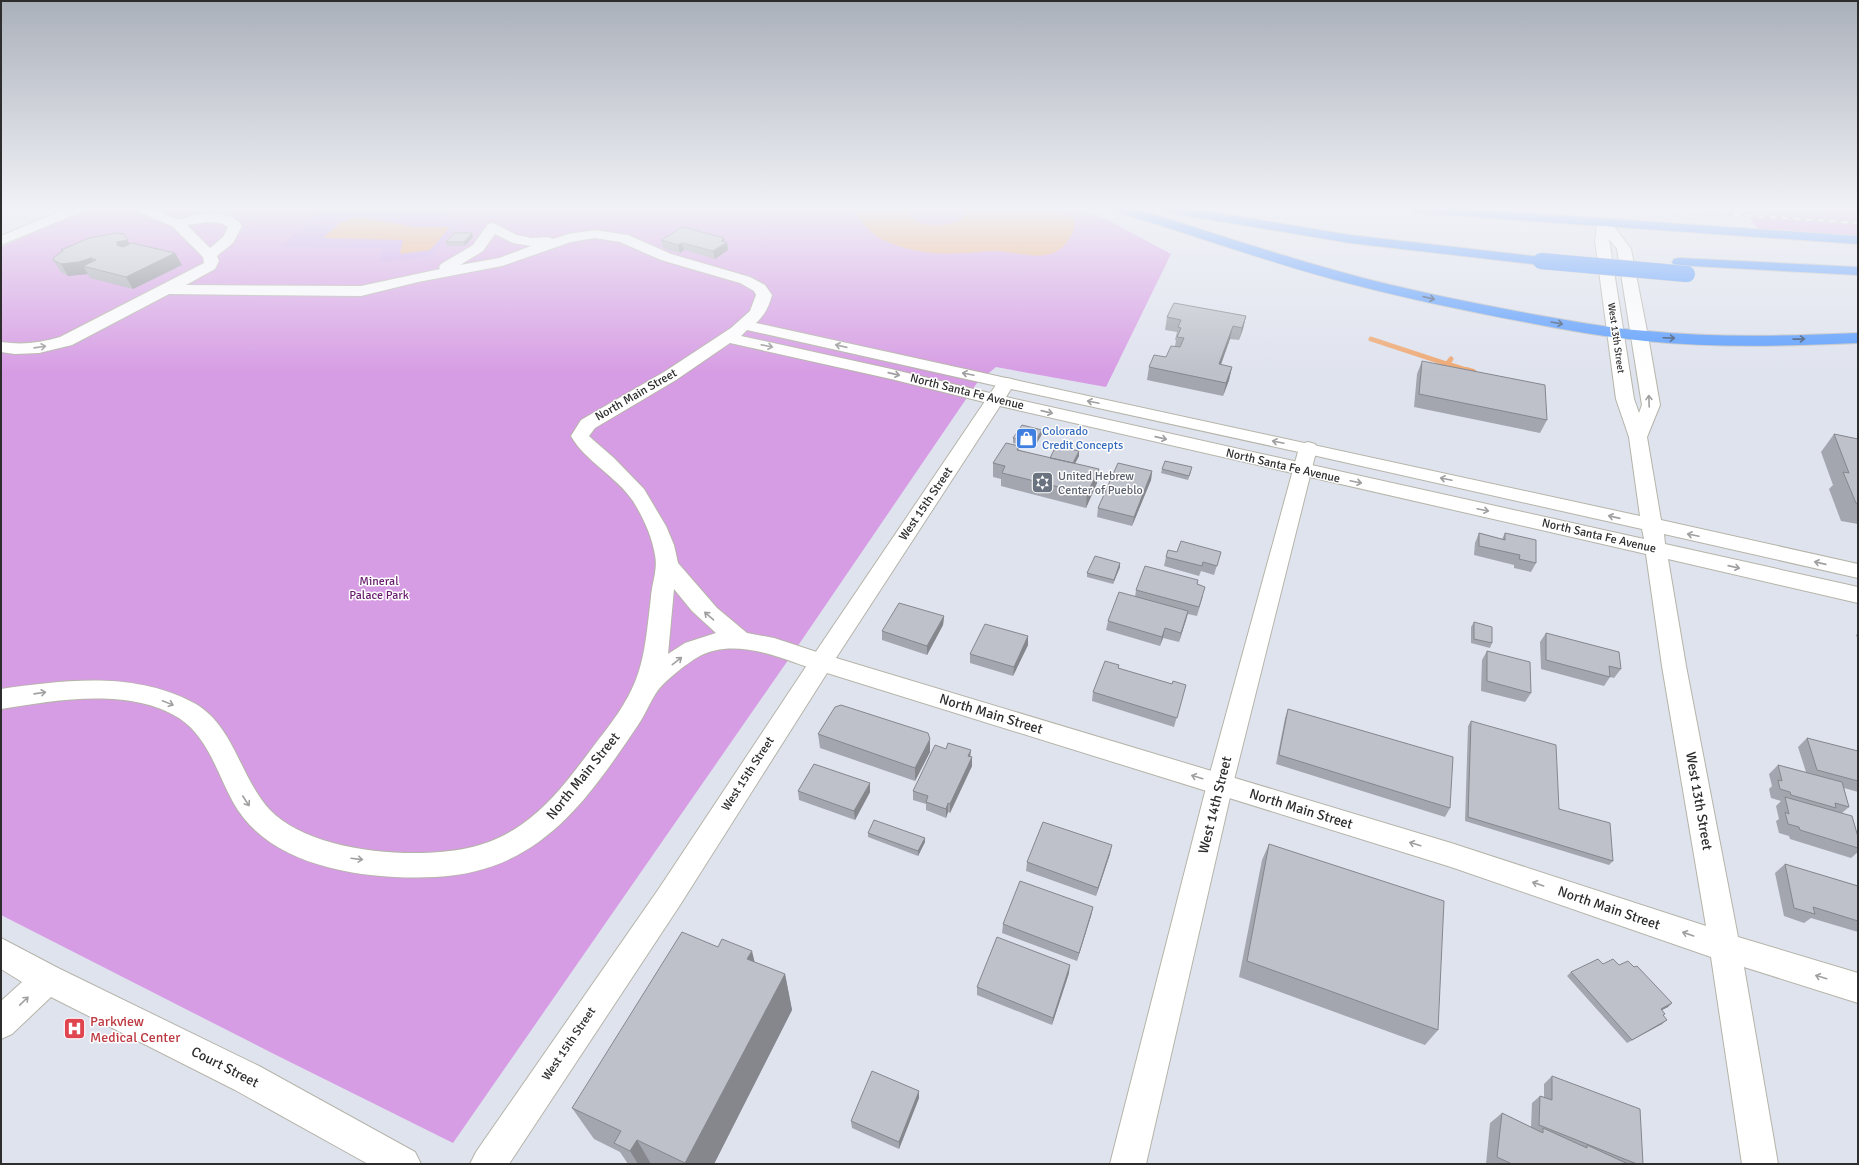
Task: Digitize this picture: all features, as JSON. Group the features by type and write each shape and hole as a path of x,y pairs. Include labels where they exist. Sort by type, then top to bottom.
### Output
{"highway":[{"path":"1298,263 1371,284 1445,302 1616,333 1640,336 1752,340 1858,338"},
{"path":"1628,263 1858,283"},
{"path":"1683,268 1858,271"}],"street":[{"path":"1,347 15,349 39,348 66,340 207,269 211,263"},
{"path":"418,278 453,263"},
{"path":"168,289 362,291 418,278 495,263"},
{"path":"687,263 753,283 760,288 764,295 756,314 737,331"},
{"name":"West 13th Street","path":"1605,263 1625,399 1638,437 1674,666 1725,947 1760,1164"},
{"name":"West 13th Street","path":"1627,263 1651,405 1638,437"},
{"name":"North Santa Fe Avenue","path":"737,331 891,374 1001,391 1654,537 1858,571"},
{"name":"North Main Street","path":"737,331 670,376 594,419 585,427 580,436 584,443 620,474 637,493 649,512 658,533 667,564 689,594 703,610 740,640"},
{"name":"West 15th Street","path":"488,1164 670,896 821,662 1001,391"},
{"name":"West 14th Street","path":"1128,1164 1220,784 1305,459"},
{"name":"North Santa Fe Avenue","path":"1654,537 1858,595"},
{"name":"North Main Street","path":"1,699 54,691 87,689 117,691 162,700 185,710 199,719 213,734 239,791 249,806 264,822 283,835 328,855 403,864 464,862 510,846 531,834 549,819 572,793 624,725 647,686 655,660 662,593 667,564"},
{"name":"North Main Street","path":"647,686 692,649 722,639 740,640 821,662 1502,871 1725,947 1858,988"},
{"name":"Court Street","path":"1,953 47,979 248,1078 403,1164"},
{"path":"1,1023 47,979"}],"green space":[{"name":"Mineral Palace Park","path":"1,263 1166,263 1106,387 996,367 977,383 793,653 453,1143 1,915"}],"building":[{"path":"89,263 154,263 126,277 83,266"},
{"path":"1174,303 1246,316 1242,328 1233,326 1219,364 1232,367 1226,383 1149,367 1154,355 1166,357 1171,346 1180,347 1184,338 1177,337 1181,328 1178,327 1181,320 1167,317"},
{"path":"1422,361 1545,385 1547,420 1419,394"},
{"path":"1022,425 1042,430 1034,443 1013,438"},
{"path":"1834,434 1858,439 1858,504 1856,503 1843,472 1849,473"},
{"path":"1006,443 1019,446 1017,450 1099,469 1087,494 1002,473 1005,466 993,463"},
{"path":"1056,446 1079,451 1073,463 1050,458"},
{"path":"1165,461 1192,467 1189,476 1162,469"},
{"path":"1118,463 1152,471 1134,517 1098,508"},
{"path":"1479,533 1505,540 1505,533 1536,540 1536,563 1519,559 1520,555 1479,546"},
{"path":"1181,541 1221,552 1217,566 1203,562 1202,566 1166,557 1168,550 1177,552"},
{"path":"1095,556 1120,563 1114,580 1087,573"},
{"path":"1145,566 1198,580 1197,584 1205,587 1199,607 1136,590"},
{"path":"1119,592 1188,611 1181,633 1165,628 1162,637 1108,621"},
{"path":"899,603 944,616 927,646 882,631"},
{"path":"1474,622 1492,627 1492,643 1474,639"},
{"path":"985,624 1028,636 1014,667 970,654"},
{"path":"1546,633 1619,652 1621,669 1609,666 1610,677 1546,660"},
{"path":"1487,651 1530,662 1531,693 1487,681"},
{"path":"1105,661 1119,665 1118,668 1172,684 1173,681 1186,685 1177,718 1093,692"},
{"path":"841,705 928,733 930,739 915,768 818,734 835,707"},
{"path":"1288,709 1453,757 1450,808 1279,755"},
{"path":"1471,721 1556,745 1559,809 1610,823 1613,861 1468,817"},
{"path":"1807,738 1858,751 1858,781 1817,770"},
{"path":"948,743 971,750 968,756 972,757 950,804 948,803 946,809 926,802 928,796 913,791 935,745 946,749"},
{"path":"814,764 870,783 854,811 798,791"},
{"path":"1778,765 1842,782 1849,807 1835,803 1836,808 1791,795 1790,792 1780,789 1778,780 1782,781"},
{"path":"1785,797 1852,816 1858,837 1858,848 1800,830 1799,827 1788,824 1785,812 1789,814"},
{"path":"874,820 925,838 918,851 868,833"},
{"path":"1043,822 1112,845 1098,888 1027,862"},
{"path":"1269,844 1444,901 1438,1030 1247,961"},
{"path":"1785,864 1858,886 1858,921 1813,907 1815,914 1794,908"},
{"path":"1020,881 1093,907 1079,953 1003,924"},
{"path":"682,932 718,947 722,939 752,951 747,959 785,974 685,1163 637,1140 630,1151 614,1143 621,1131 572,1108"},
{"path":"997,937 1070,965 1053,1018 977,987"},
{"path":"1598,959 1603,964 1613,959 1619,965 1628,961 1634,967 1637,966 1672,1003 1661,1009 1667,1020 1632,1040 1571,972"},
{"path":"872,1071 919,1091 899,1142 851,1121"},
{"path":"1552,1076 1640,1109 1643,1164 1637,1164 1539,1125 1540,1096 1552,1100"},
{"path":"1502,1113 1543,1133 1543,1128 1587,1148 1587,1145 1628,1164 1512,1164 1497,1157"}],"waterway":[{"path":"1371,339 1447,364"},
{"path":"1447,364 1451,359"},
{"path":"1447,364 1469,371"},
{"path":"1466,370 1473,372"}],"place":[{"name":"Colorado Credit Concepts","path":"1027,438"},
{"name":"United Hebrew Center of Pueblo","path":"1043,483"},
{"name":"Parkview Medical Center","path":"74,1029"}]}
